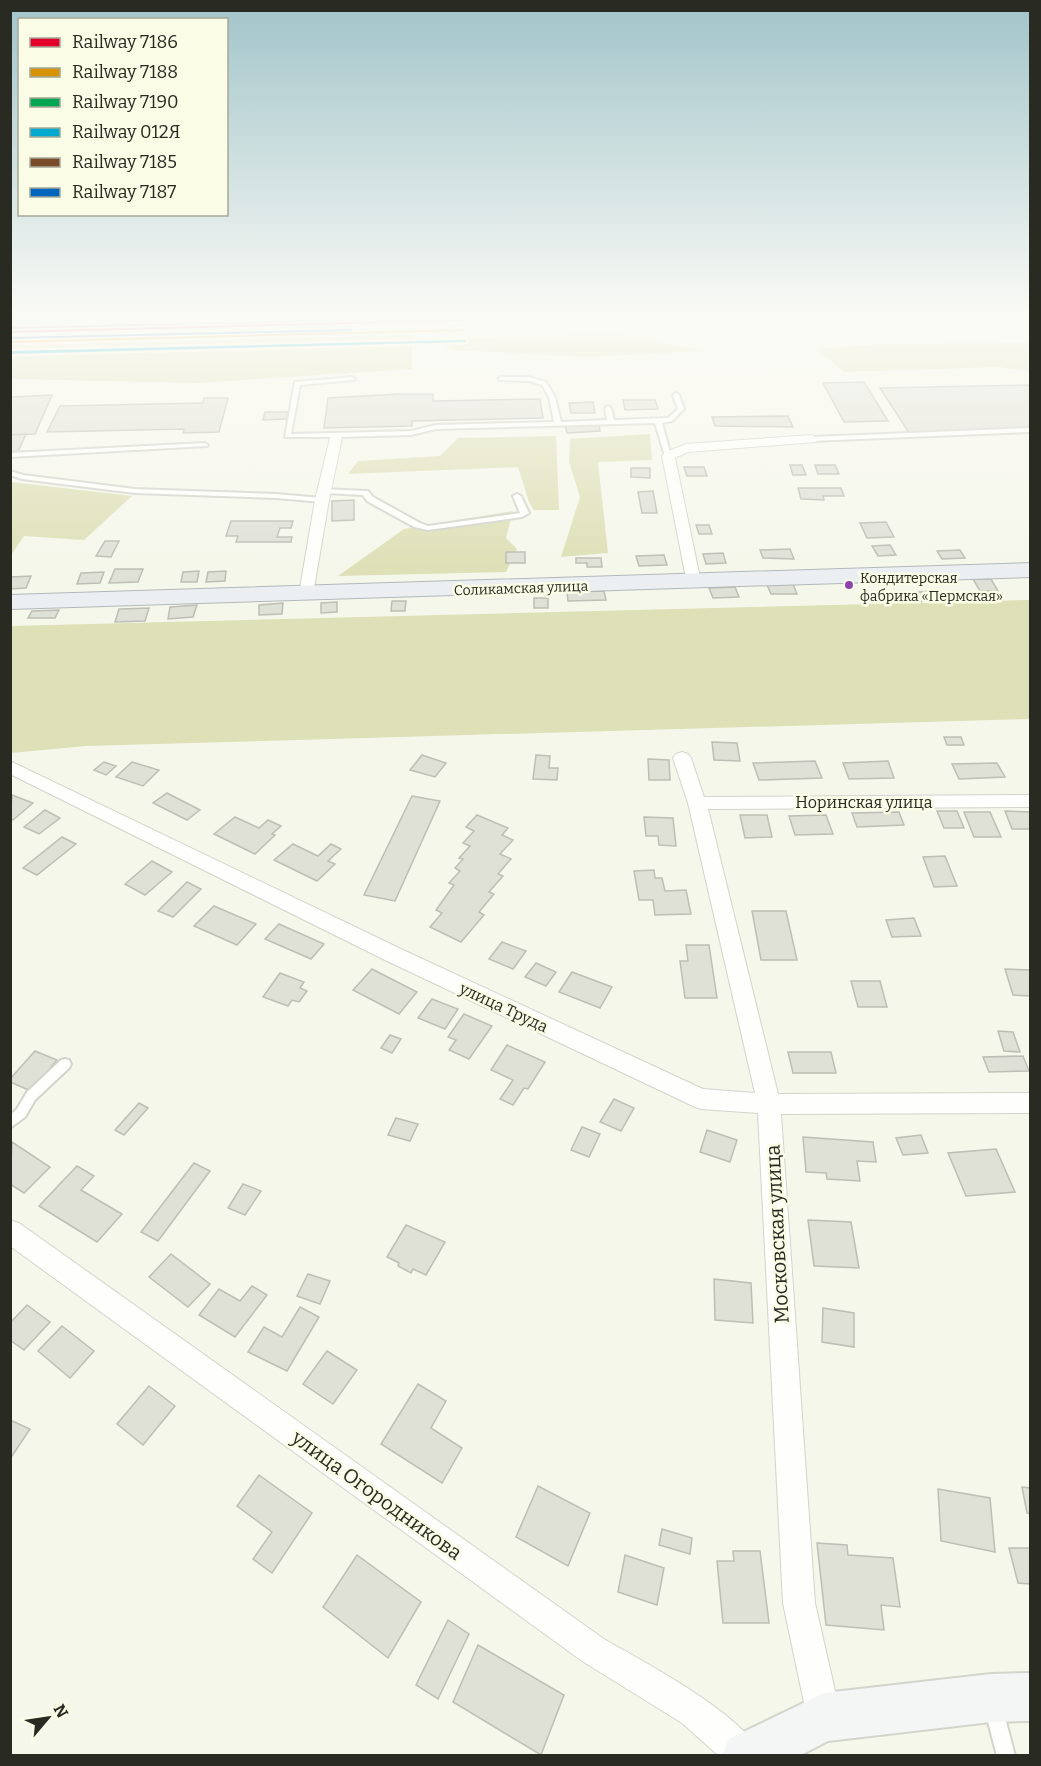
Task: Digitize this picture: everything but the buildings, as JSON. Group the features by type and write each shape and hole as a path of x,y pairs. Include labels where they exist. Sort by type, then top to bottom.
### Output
{"main road":[{"name":"Соликамская улица","path":"10,602 1030,570"},
{"path":"746,1755 824,1717 1011,1697"}],"street":[{"path":"306,594 323,496 337,437"},
{"path":"696,582 692,573 668,456 686,448 812,439"},
{"name":"Московская улица","path":"682,758 697,803 769,1104 799,1603 824,1717"},
{"name":"улица Труда","path":"12,767 394,955 701,1099 769,1104 1030,1103"},
{"name":"Норинская улица","path":"697,803 1030,801"},
{"name":"улица Огородникова","path":"10,1231 593,1650 694,1711 746,1755"}],"lane":[{"path":"293,402 286,436 337,437 411,433 436,427 670,420 681,409 679,402"},
{"path":"554,402 558,424"},
{"path":"608,408 611,423"},
{"path":"658,421 668,456"},
{"path":"812,439 1030,430"},
{"path":"10,455 205,445"},
{"path":"10,473 21,477 135,491 276,496 323,496 365,492 370,499 417,525 428,528 522,515 525,510 517,496"},
{"path":"10,1123 21,1113 31,1096 65,1064"},
{"path":"1006,1755 1011,1697"}],"green space":[{"path":"650,434 652,460 598,462 608,553 561,557 580,497 569,462 570,439"},
{"path":"556,436 559,510 534,510 529,502 518,467 348,474 358,461 440,456 458,438"},
{"path":"11,482 132,496 84,540 24,536 11,555"},
{"path":"513,511 506,538 517,549 506,572 338,576 404,529"},
{"path":"1030,600 1030,719 86,746 11,753 11,626"}],"place":[{"name":"Кондитерская фабрика «Пермская»","path":"849,585"}]}
